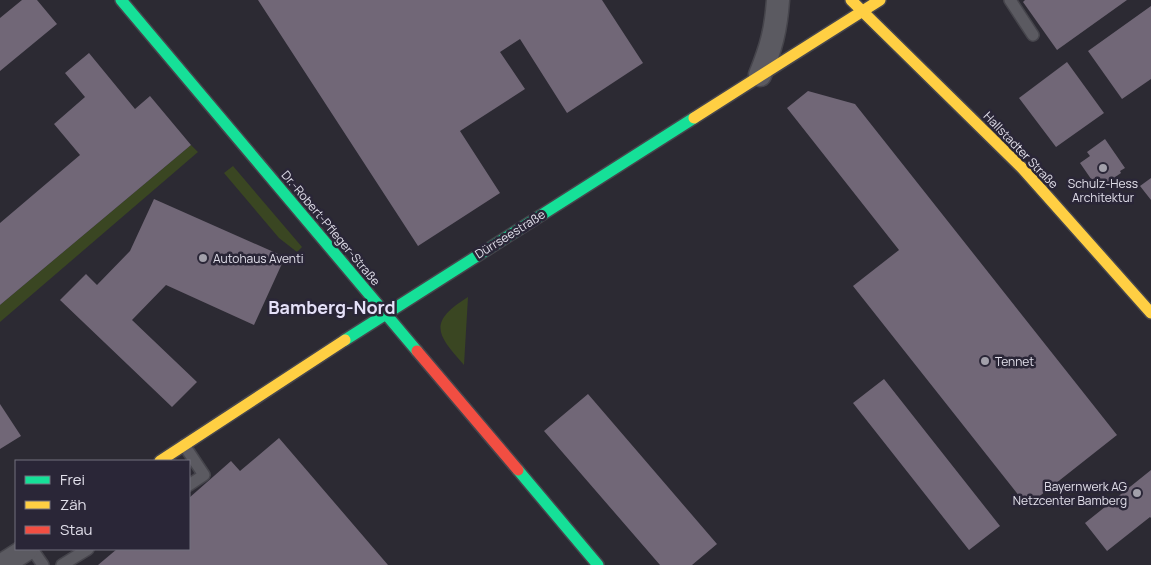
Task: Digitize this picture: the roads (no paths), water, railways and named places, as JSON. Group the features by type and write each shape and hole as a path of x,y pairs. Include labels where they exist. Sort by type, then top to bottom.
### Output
{"street":[{"name":"Dr.-Robert-Pfleger-Straße","path":"121,0 598,565"},
{"path":"760,75 772,47 777,25 778,0"},
{"name":"Hallstadter Straße","path":"852,0 1022,169 1151,313"},
{"name":"Dürrseestraße","path":"162,460 385,313 880,0"},
{"path":"2,565 25,550"}],"lane":[{"path":"1010,0 1033,35"},
{"path":"184,445 204,475 190,484"},
{"path":"33,550 42,565"},
{"path":"62,565 86,550"}],"place":[{"name":"Schulz-Hess Architektur","path":"1103,168"},
{"name":"Autohaus Aventi","path":"203,258"},
{"name":"Tennet","path":"985,361"},
{"name":"Bayernwerk AG Netzcenter Bamberg","path":"1137,493"}],"district":[{"name":"Bamberg-Nord","path":"332,307"}]}
